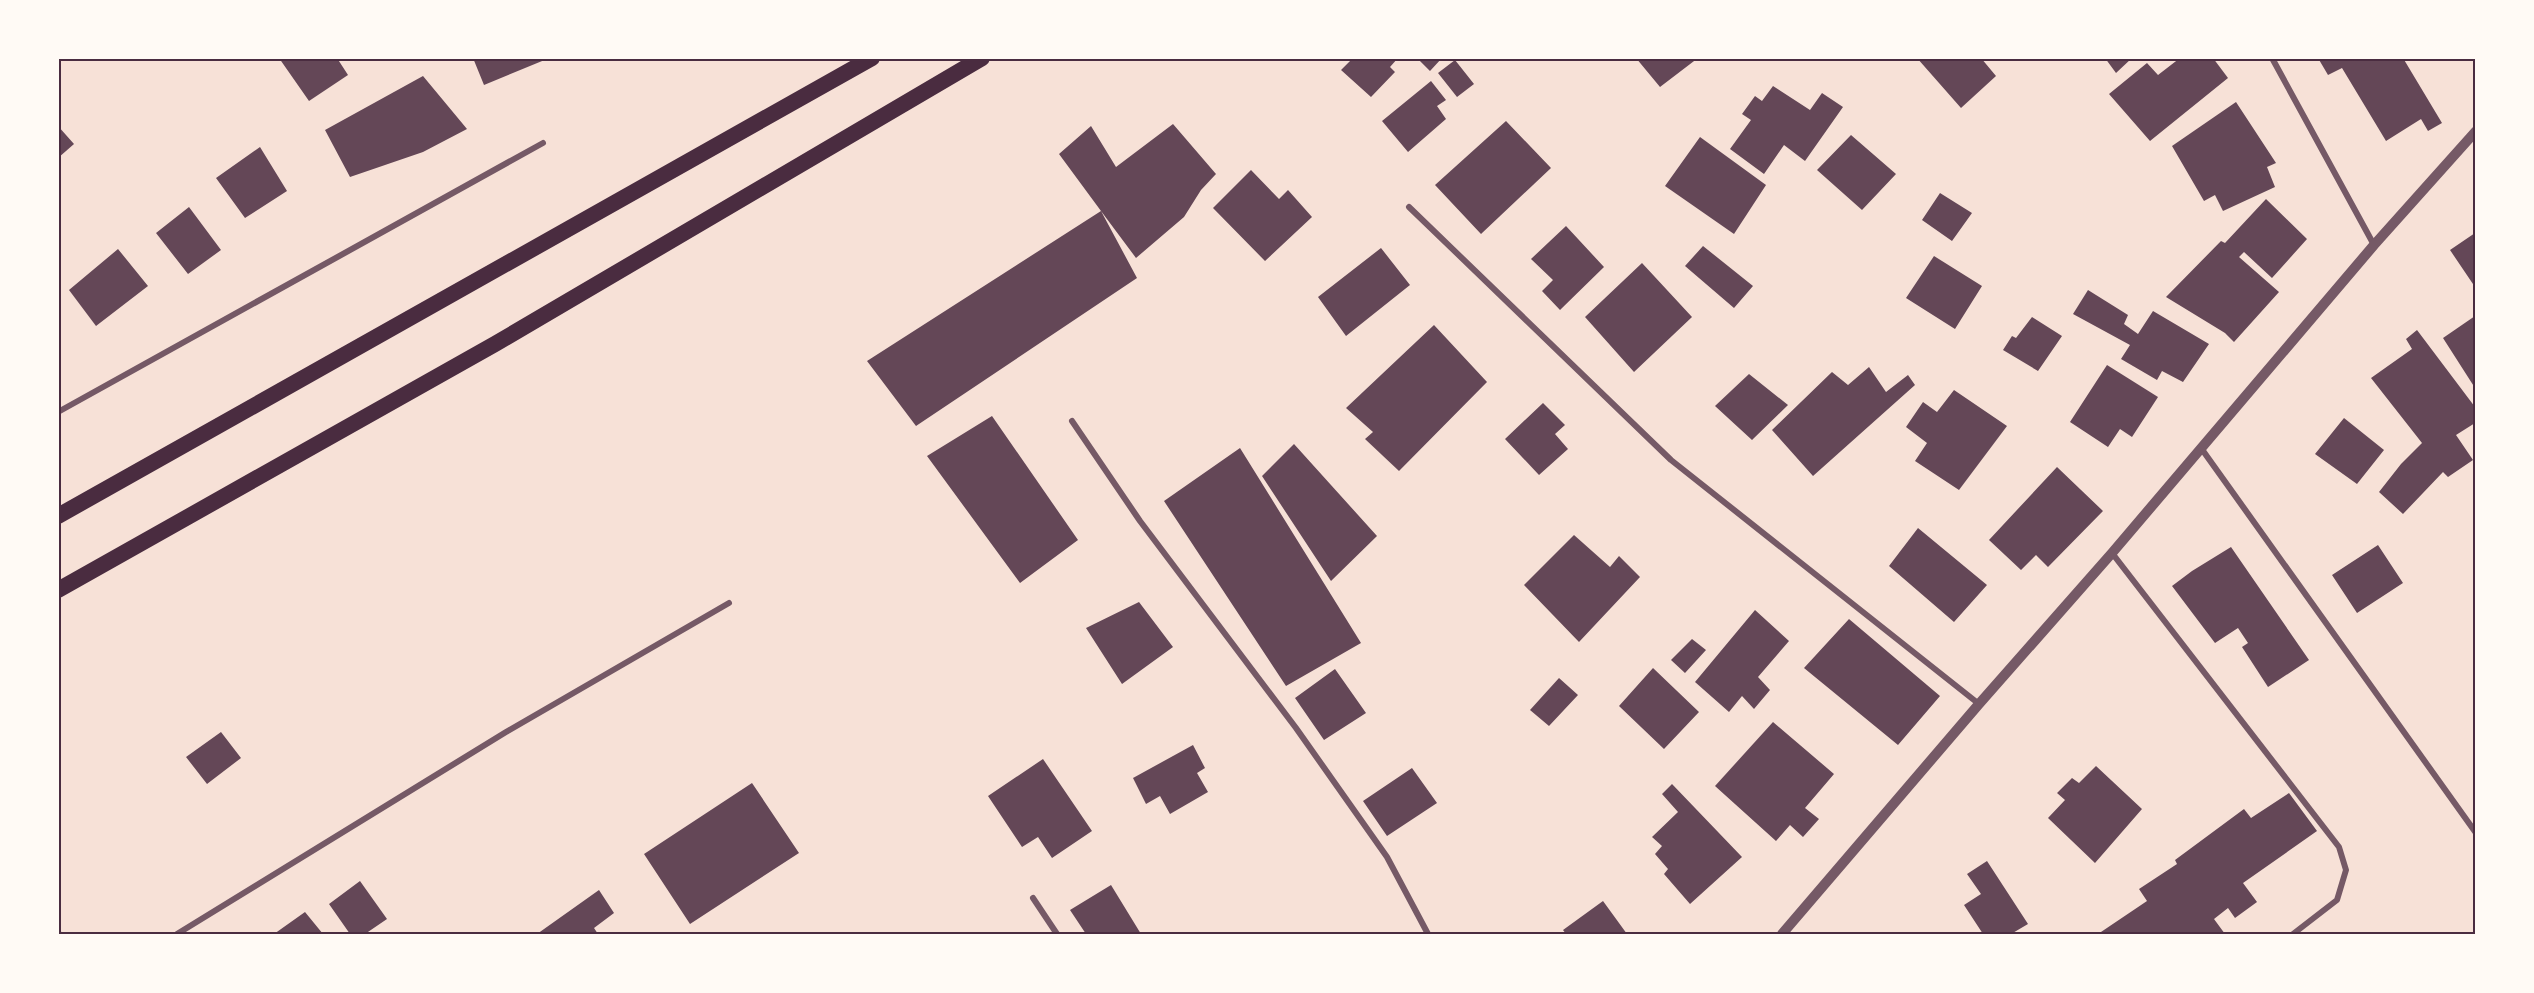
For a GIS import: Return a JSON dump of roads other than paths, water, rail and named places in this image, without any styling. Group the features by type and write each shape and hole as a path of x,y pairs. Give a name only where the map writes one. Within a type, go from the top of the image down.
{"highway":[{"path":"58,516 872,58"},
{"path":"58,590 495,344 982,58"}],"street":[{"path":"2272,58 2374,245"},
{"path":"1782,934 2112,553 2374,245 2475,131"},
{"path":"58,412 543,143"},
{"path":"1409,207 1671,460 1979,704"},
{"path":"1072,421 1140,521 1296,728 1387,857 1428,934"},
{"path":"2201,447 2475,833"},
{"path":"2112,553 2339,847 2346,870 2337,900 2293,934"},
{"path":"177,934 506,732 729,603"},
{"path":"1033,898 1057,934"}]}
